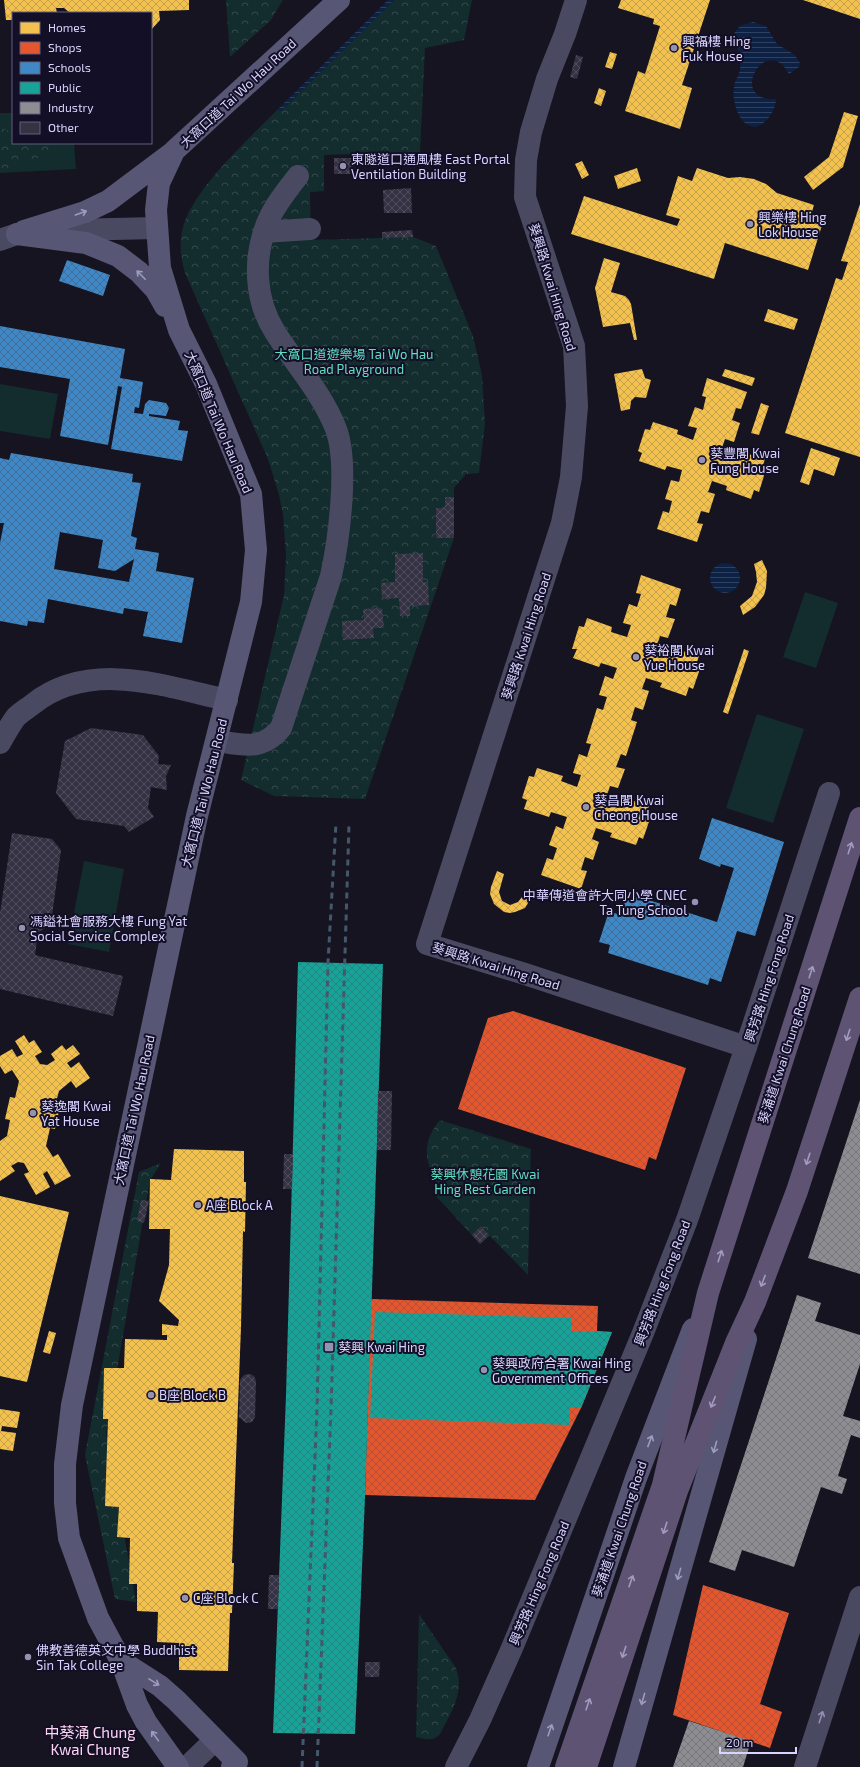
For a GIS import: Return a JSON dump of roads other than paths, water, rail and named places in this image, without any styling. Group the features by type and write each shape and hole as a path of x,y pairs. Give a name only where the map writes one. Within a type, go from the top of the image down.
{"main road":[{"name":"大窩口道 Tai Wo Hau Road","path":"178,1767 146,1722 120,1661 98,1618 69,1538 65,1503 65,1464 72,1405 196,816 217,741 251,602 256,550 251,494 206,384 179,330 160,268 156,228 156,210 160,183 174,152 339,0"},
{"path":"9,237 85,212 108,201 174,152"},
{"path":"9,237 86,243 118,256 139,272 156,290 179,330"},
{"name":"葵涌道 Kwai Chung Road","path":"566,1767 663,1485 708,1293 860,818"},
{"path":"586,1767 677,1491 736,1343 755,1302 797,1191 860,998"},
{"name":"葵涌道 Kwai Chung Road","path":"538,1767 636,1478 687,1343 708,1293"},
{"path":"624,1767 745,1345 755,1302"},
{"path":"120,1661 160,1686 177,1701 238,1765"}],"street":[{"name":"葵興路 Kwai Hing Road","path":"576,0 565,34 547,79 531,132 526,160 525,197 574,346 577,406 571,477 562,523 427,944 525,974 746,1047"},
{"path":"217,741 249,746 268,741 281,728 331,576 337,551 343,468 336,430 323,401 274,331 264,311 257,270 259,250 268,220 280,199 298,176"},
{"path":"9,237 70,230 156,228"},
{"path":"264,232 310,229"},
{"path":"0,743 17,716 41,697 63,685 98,679 122,679 227,700"},
{"name":"興芳路 Hing Fong Road","path":"455,1764 480,1720 512,1648 643,1333 687,1220 746,1047 829,793"},
{"path":"805,1767 860,1598"},
{"path":"187,1767 215,1740"}],"water":[{"path":"388,0 394,0 281,111 278,109"},
{"path":"753,22 766,26 777,44 795,55 800,63 799,67 789,74 780,63 770,60 762,64 755,72 752,81 754,90 761,97 776,99 776,101 774,109 769,117 763,123 755,127 749,126 740,118 734,99 734,85 740,71 740,54 734,42 734,36 735,32 743,25"},
{"path":"725,563 736,567 740,578 736,589 725,593 714,589 710,578 714,567"}],"railway":[{"path":"302,1767 317,1409 328,962 336,823"},
{"path":"317,1767 331,1409 349,824"}],"place":[{"name":"興福樓 Hing Fuk House","path":"674,48"},
{"name":"東隧道口通風樓 East Portal Ventilation Building","path":"343,166"},
{"name":"興樂樓 Hing Lok House","path":"750,224"},
{"name":"葵豐閣 Kwai Fung House","path":"702,460"},
{"name":"葵裕閣 Kwai Yue House","path":"636,657"},
{"name":"葵昌閣 Kwai Cheong House","path":"586,807"},
{"name":"中華傳道會許大同小學 CNEC Ta Tung School","path":"695,902"},
{"name":"馮鎰社會服務大樓 Fung Yat Social Service Complex","path":"22,928"},
{"name":"葵逸閣 Kwai Yat House","path":"33,1113"},
{"name":"A座 Block A","path":"198,1205"},
{"name":"葵興 Kwai Hing","path":"329,1347"},
{"name":"葵興政府合署 Kwai Hing Government Offices","path":"484,1370"},
{"name":"B座 Block B","path":"151,1395"},
{"name":"C座 Block C","path":"185,1598"},
{"name":"佛教善德英文中學 Buddhist Sin Tak College","path":"28,1657"}],"district":[{"name":"中葵涌 Chung Kwai Chung","path":"90,1740"}],"park label":[{"name":"大窩口道遊樂場 Tai Wo Hau Road Playground","path":"354,362"},
{"name":"葵興休憩花園 Kwai Hing Rest Garden","path":"485,1182"}]}
